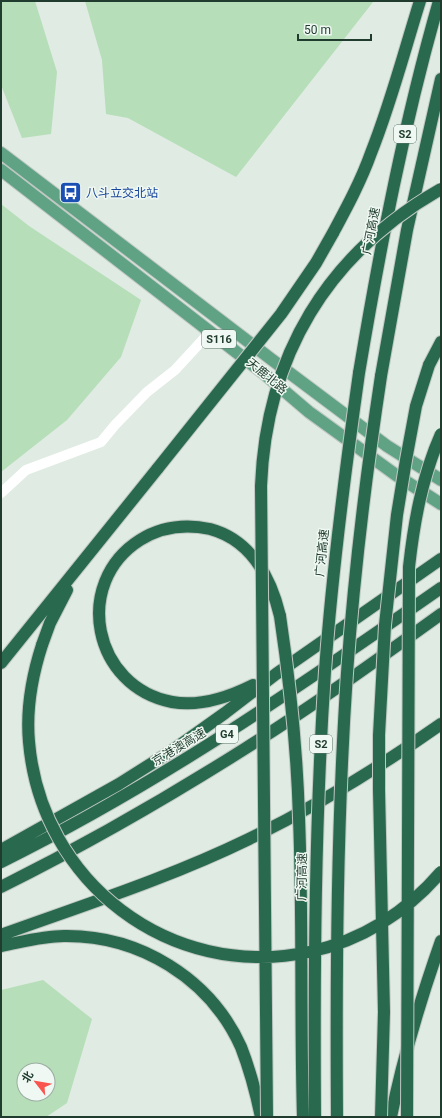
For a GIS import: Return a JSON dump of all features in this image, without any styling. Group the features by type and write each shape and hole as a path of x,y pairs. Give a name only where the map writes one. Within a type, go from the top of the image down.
{"highway":[{"path":"1,663 281,314 316,263 356,189 371,153 391,96 420,1"},
{"name":"广河高速","path":"315,1117 315,896 318,813 325,671 347,455 359,373 377,269 401,152 439,1"},
{"name":"S2","path":"337,1117 339,822 347,673 360,532 381,376 399,272 441,79"},
{"path":"267,1117 262,486 265,441 269,418 281,374 289,353 311,312 332,280 352,257 386,226 416,204 441,189"},
{"path":"380,1117 384,1004 379,790 380,711 385,625 397,515 418,399 429,365 441,342"},
{"path":"407,1117 409,567 411,542 421,491 441,434"},
{"path":"276,674 229,696 207,701 184,703 162,699 140,690 123,676 116,667 104,647 99,624 100,601 106,579 115,564 135,543 155,532 189,526 206,529 223,534 233,539 251,554 265,572 274,593 280,616 293,717 299,818 303,1117"},
{"path":"99,541 85,560 60,601 42,645 32,682 29,702 29,740 34,779 46,815 64,849 88,880 116,906 148,928 183,944 220,954 259,957 297,954 335,945 370,930 403,909 427,888 441,872"},
{"path":"1,850 119,784 173,750 276,674 437,561"},
{"name":"京港澳高速","path":"1,862 125,796 211,744 289,694 441,588"},
{"name":"G4","path":"1,886 79,846 192,782 301,712 441,614"},
{"path":"1,935 164,876 249,839 290,819 343,789 408,748 441,724"},
{"path":"1,946 46,937 80,936 130,946 161,960 189,979 213,1003 226,1022 240,1046 252,1079 261,1117"},
{"path":"391,1117 415,1021 441,941"}],"main road":[{"name":"天鹿北路","path":"1,153 387,446 441,480"},
{"name":"天鹿北路","path":"1,170 262,372 309,412 396,475 441,504"},
{"path":"262,372 271,359"},
{"path":"309,412 320,396"}],"street":[{"path":"1,494 26,470 101,442 115,425 147,392 175,370 210,332"}],"green space":[{"path":"1,1 35,1 57,72 51,134 22,138 1,85"},
{"path":"85,1 373,2 236,177 128,118 106,114 102,60"},
{"path":"1,204 29,226 141,300 121,357 67,420 1,472"},
{"path":"43,980 92,1019 67,1103 46,1117 1,1117 1,990"}],"place":[{"name":"八斗立交北站","path":"70,193"}]}
